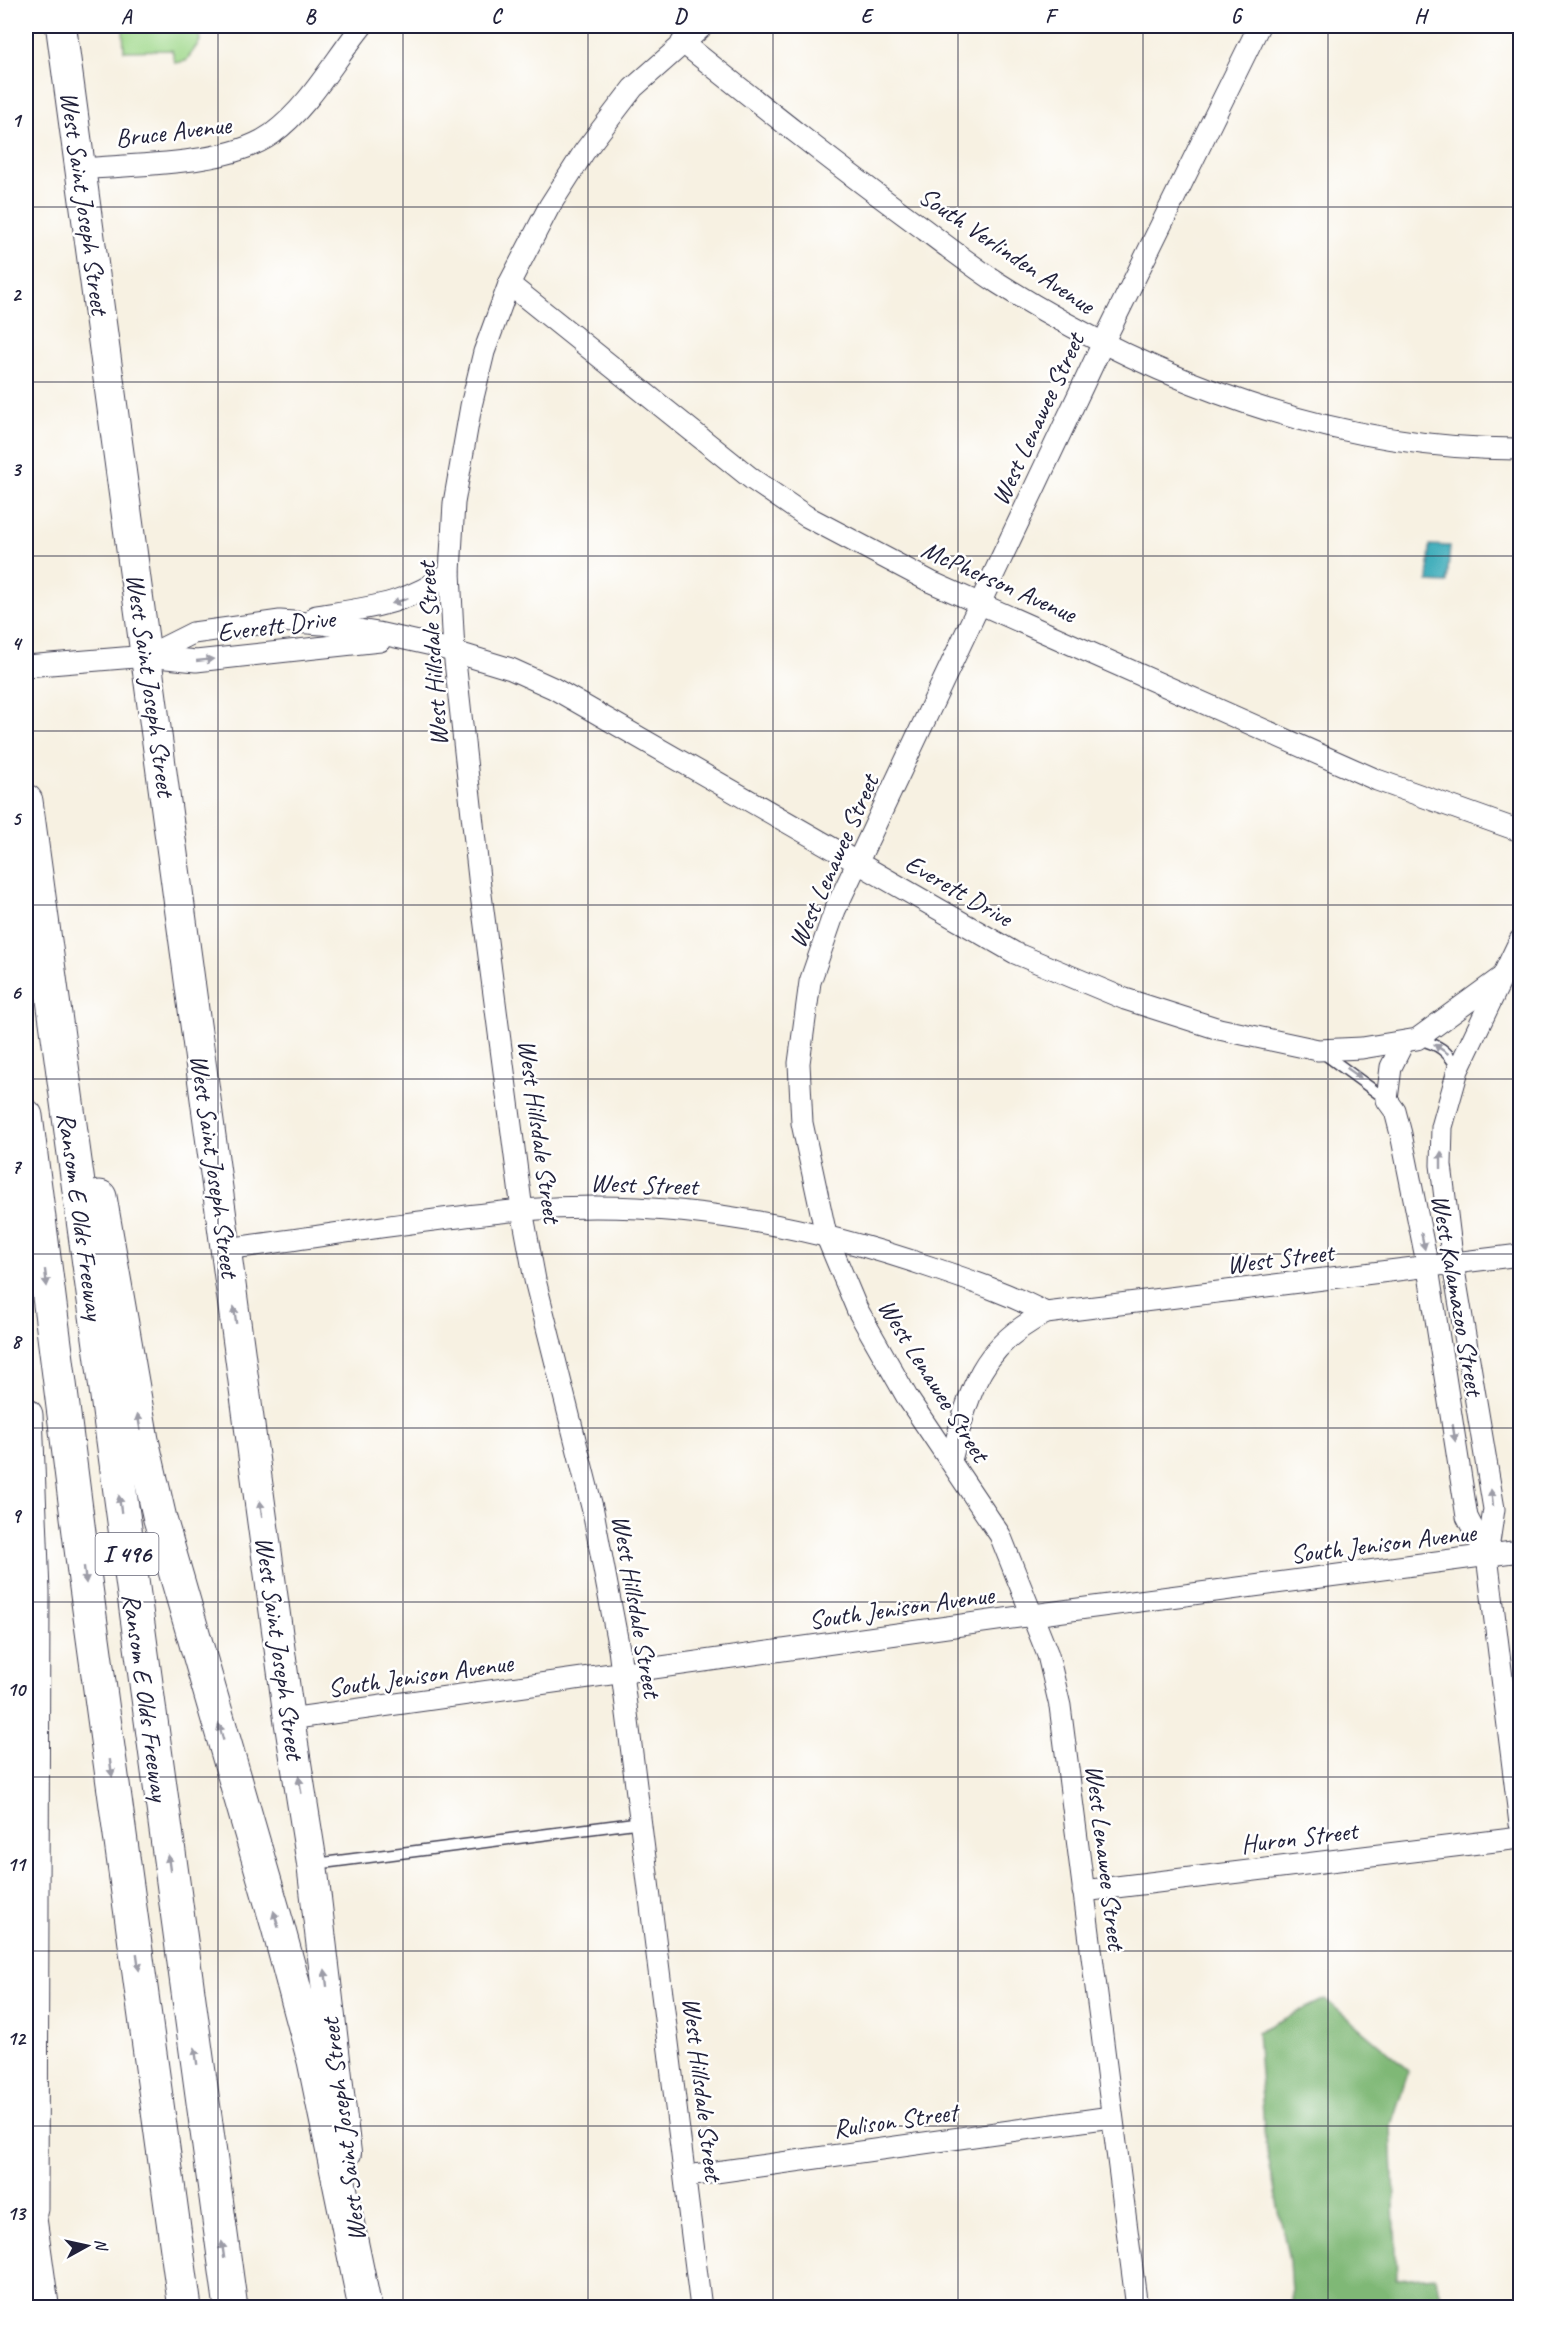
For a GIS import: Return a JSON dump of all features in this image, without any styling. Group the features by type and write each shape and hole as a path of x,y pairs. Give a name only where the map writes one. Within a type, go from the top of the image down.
{"highway":[{"name":"Ransom E Olds Freeway","path":"26,801 231,2307"},
{"path":"34,863 91,1151 142,1440 160,1520 278,1927 314,2061 364,2305"},
{"name":"Ransom E Olds Freeway","path":"26,1116 85,1580 186,2307"},
{"path":"26,1415 33,1592 28,2209"}],"main road":[{"name":"West Saint Joseph Street","path":"61,26 289,1719 312,1864 364,2305"},
{"path":"26,2175 28,2209 44,2307"}],"street":[{"name":"Bruce Avenue","path":"81,169 214,157 247,149 273,134 307,99 362,26"},
{"name":"West Hillsdale Street","path":"701,2307 687,2176 623,1674 593,1511 535,1280 522,1210 480,887 454,652 450,572 454,503 471,406 484,352 509,284 549,207 584,152 633,88 682,42 703,26"},
{"name":"West Lenawee Street","path":"1137,2307 1060,1706 1048,1655 1000,1535 907,1397 863,1319 826,1235 802,1123 799,1063 810,982 836,910 1102,345 1259,26"},
{"name":"South Verlinden Avenue","path":"682,42 874,193 997,282 1102,345 1241,402 1321,425 1404,443 1465,449 1521,449"},
{"name":"McPherson Avenue","path":"509,284 752,479 806,516 931,582 1377,780 1521,831"},
{"path":"280,621 401,601 435,585 450,572"},
{"name":"Everett Drive","path":"147,656 194,633 280,621 356,628 454,652 511,669 553,688 1015,953 1125,999 1219,1029 1318,1050 1410,1041"},
{"name":"Everett Drive","path":"26,666 147,656 196,661 361,642 412,641"},
{"name":"West Kalamazoo Street","path":"1521,940 1499,979 1458,1070 1442,1127 1441,1165 1453,1264 1494,1509 1487,1556 1521,1824"},
{"path":"1410,1041 1499,979"},
{"name":"West Kalamazoo Street","path":"1410,1041 1391,1067 1388,1100 1395,1111 1401,1134 1428,1268 1467,1517 1487,1556"},
{"name":"West Street","path":"226,1249 522,1210 658,1209 737,1218 826,1235 886,1252 1013,1296 1046,1313"},
{"name":"West Street","path":"951,1460 969,1396 982,1369 999,1346 1020,1326 1046,1313 1521,1255"},
{"name":"South Jenison Avenue","path":"289,1719 1033,1615 1521,1551"},
{"name":"Huron Street","path":"1083,1891 1521,1838"},
{"name":"Rulison Street","path":"687,2176 1112,2117"}],"lane":[{"path":"1410,1041 1439,1045 1449,1054 1458,1070"},
{"path":"1318,1050 1357,1075 1388,1100"},
{"path":"312,1864 642,1822"}],"green space":[{"path":"123,26 198,26 200,41 186,61 175,63 172,50 124,51"},
{"path":"1325,1999 1409,2070 1391,2125 1397,2279 1435,2276 1445,2307 1292,2307 1289,2261 1265,2142 1257,2032"}],"water":[{"path":"1430,545 1450,546 1447,583 1428,582"}]}
